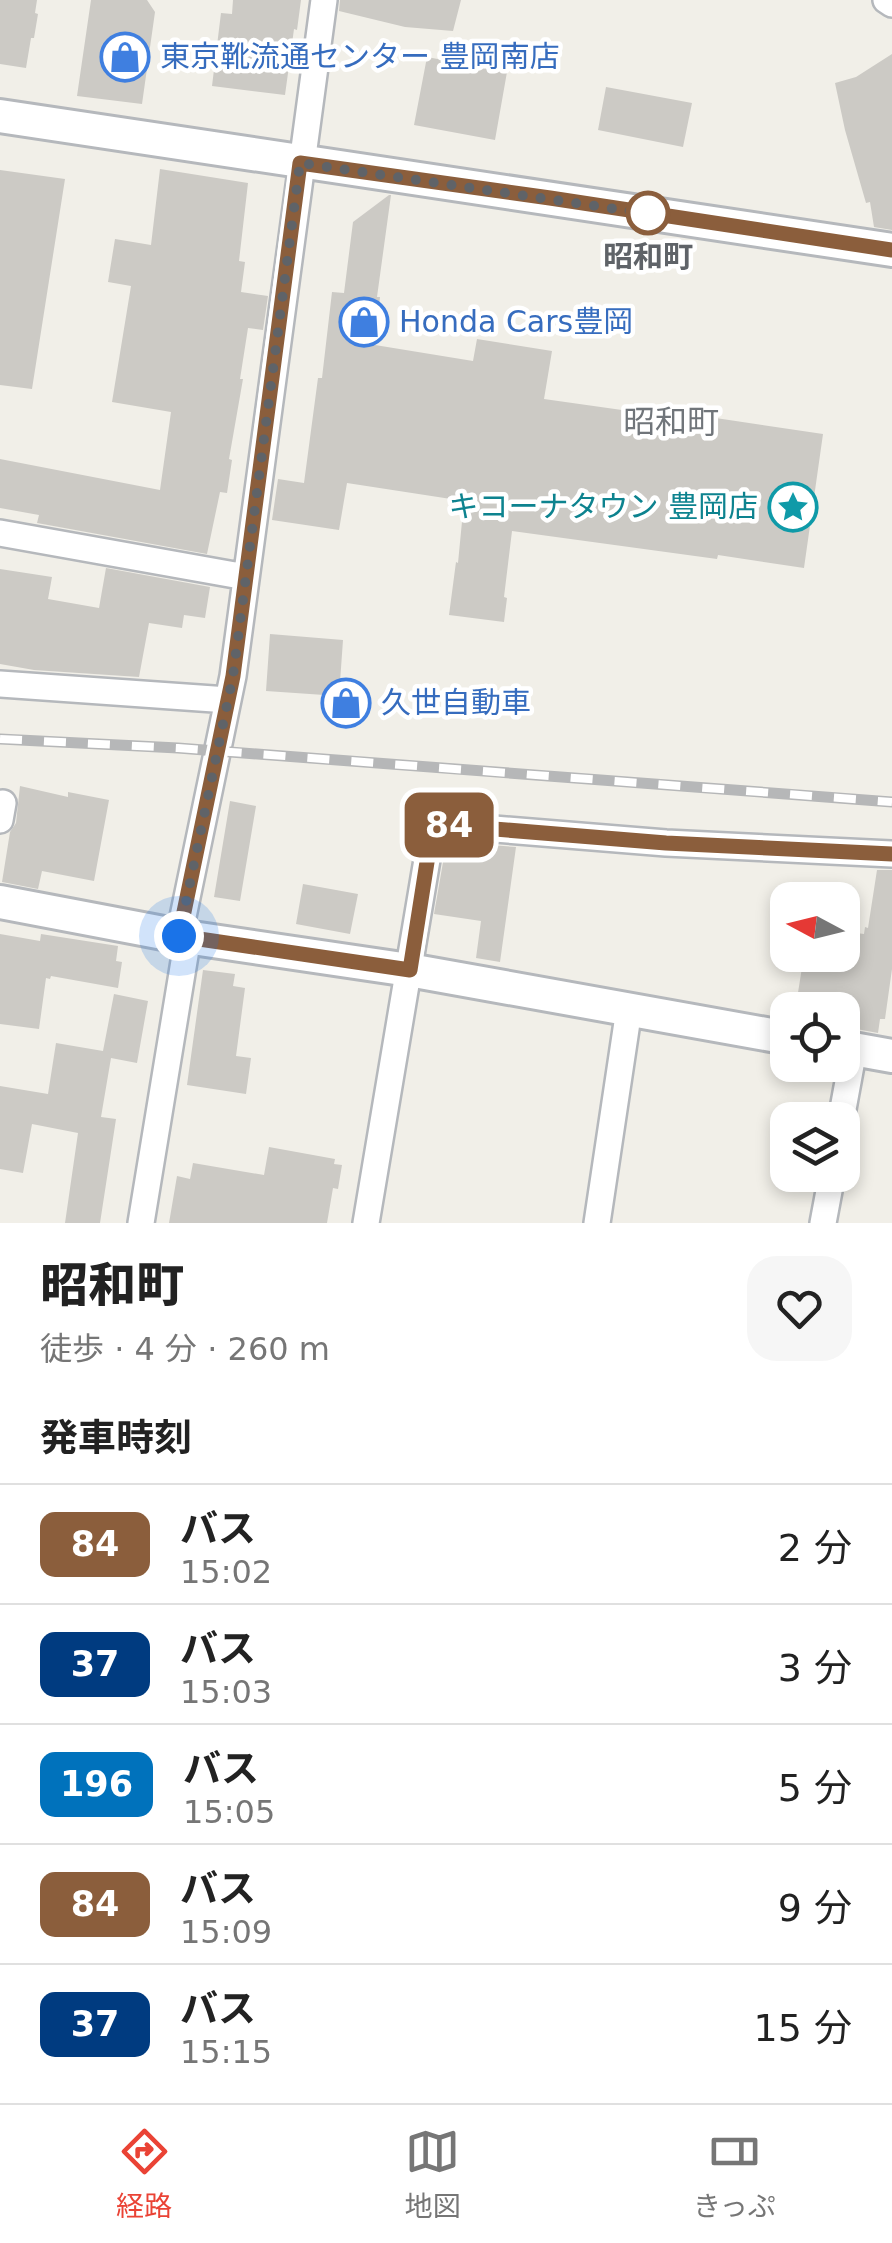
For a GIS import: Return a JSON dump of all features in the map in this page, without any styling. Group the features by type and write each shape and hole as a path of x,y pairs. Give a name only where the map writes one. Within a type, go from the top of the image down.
{"street":[{"path":"141,1223 184,936 228,700 324,0"},
{"path":"0,116 892,250"},
{"path":"0,534 246,578"},
{"path":"0,684 228,700"},
{"path":"366,1223 433,824 666,843 892,854"},
{"path":"0,902 770,1035"},
{"path":"598,1223 629,1009"},
{"path":"860,1050 892,1056"},
{"path":"824,1223 829,1192"}],"building":[{"path":"0,0 37,0 38,14 26,68 0,64"},
{"path":"91,0 147,0 155,12 142,104 77,96"},
{"path":"233,0 301,0 285,95 212,86 221,13 232,14"},
{"path":"340,0 461,0 453,31 405,27 339,11"},
{"path":"892,54 892,230 874,227 835,83 856,77"},
{"path":"427,57 507,72 495,140 414,125"},
{"path":"606,87 692,103 683,147 598,130"},
{"path":"160,169 248,183 239,261 245,262 241,292 268,296 263,330 248,328 227,493 220,492 207,554 37,523 39,515 0,508 0,459 160,490 171,412 112,402 131,286 108,282 115,239 151,245"},
{"path":"0,170 65,179 32,389 0,385"},
{"path":"389,195 375,345 473,361 477,339 552,351 544,399 629,411 629,405 823,434 804,568 512,531 504,622 449,615 464,501 347,483 339,530 272,520 278,479 304,483 332,292 344,293 353,222"},
{"path":"106,568 210,587 205,618 184,615 182,628 149,623 139,677 0,664 0,569 52,577 48,599 99,608"},
{"path":"270,634 343,640 339,696 266,691"},
{"path":"20,786 68,797 68,792 109,800 94,881 42,871 38,889 2,882"},
{"path":"230,801 256,806 240,901 214,897"},
{"path":"451,842 516,847 500,962 476,958 481,921 434,914 446,845"},
{"path":"877,870 892,870 892,969 885,1019 880,1019 878,1033 860,1030 860,992 798,992 801,972 860,972 860,933 868,928"},
{"path":"303,884 358,894 350,934 296,924"},
{"path":"0,934 40,941 41,934 118,946 116,961 122,962 118,988 51,976 46,978 39,1029 0,1024"},
{"path":"203,970 235,974 233,986 245,988 236,1056 251,1058 246,1094 187,1085"},
{"path":"114,994 148,1001 137,1063 111,1058 101,1117 116,1119 100,1223 65,1223 78,1133 32,1124 23,1173 0,1169 0,1086 48,1094 56,1043 103,1051"},
{"path":"269,1147 335,1159 334,1164 342,1165 327,1223 169,1223 177,1176 190,1179 193,1163 264,1175"}],"railway":[{"path":"0,739 178,748 892,802"}],"bus line":[{"name":"84","path":"892,250 300,163 233,676 179,936 410,970 433,824 666,843 892,854"}],"place":[{"name":"東京靴流通センター 豊岡南店","path":"125,57"},
{"name":"昭和町","path":"648,213"},
{"name":"Honda Cars豊岡","path":"364,322"},
{"name":"キコーナタウン 豊岡店","path":"793,507"},
{"name":"久世自動車","path":"346,703"}],"district":[{"name":"昭和町","path":"671,422"}],"route":[{"path":"179,936 233,676 300,163 664,216 648,213"}]}
